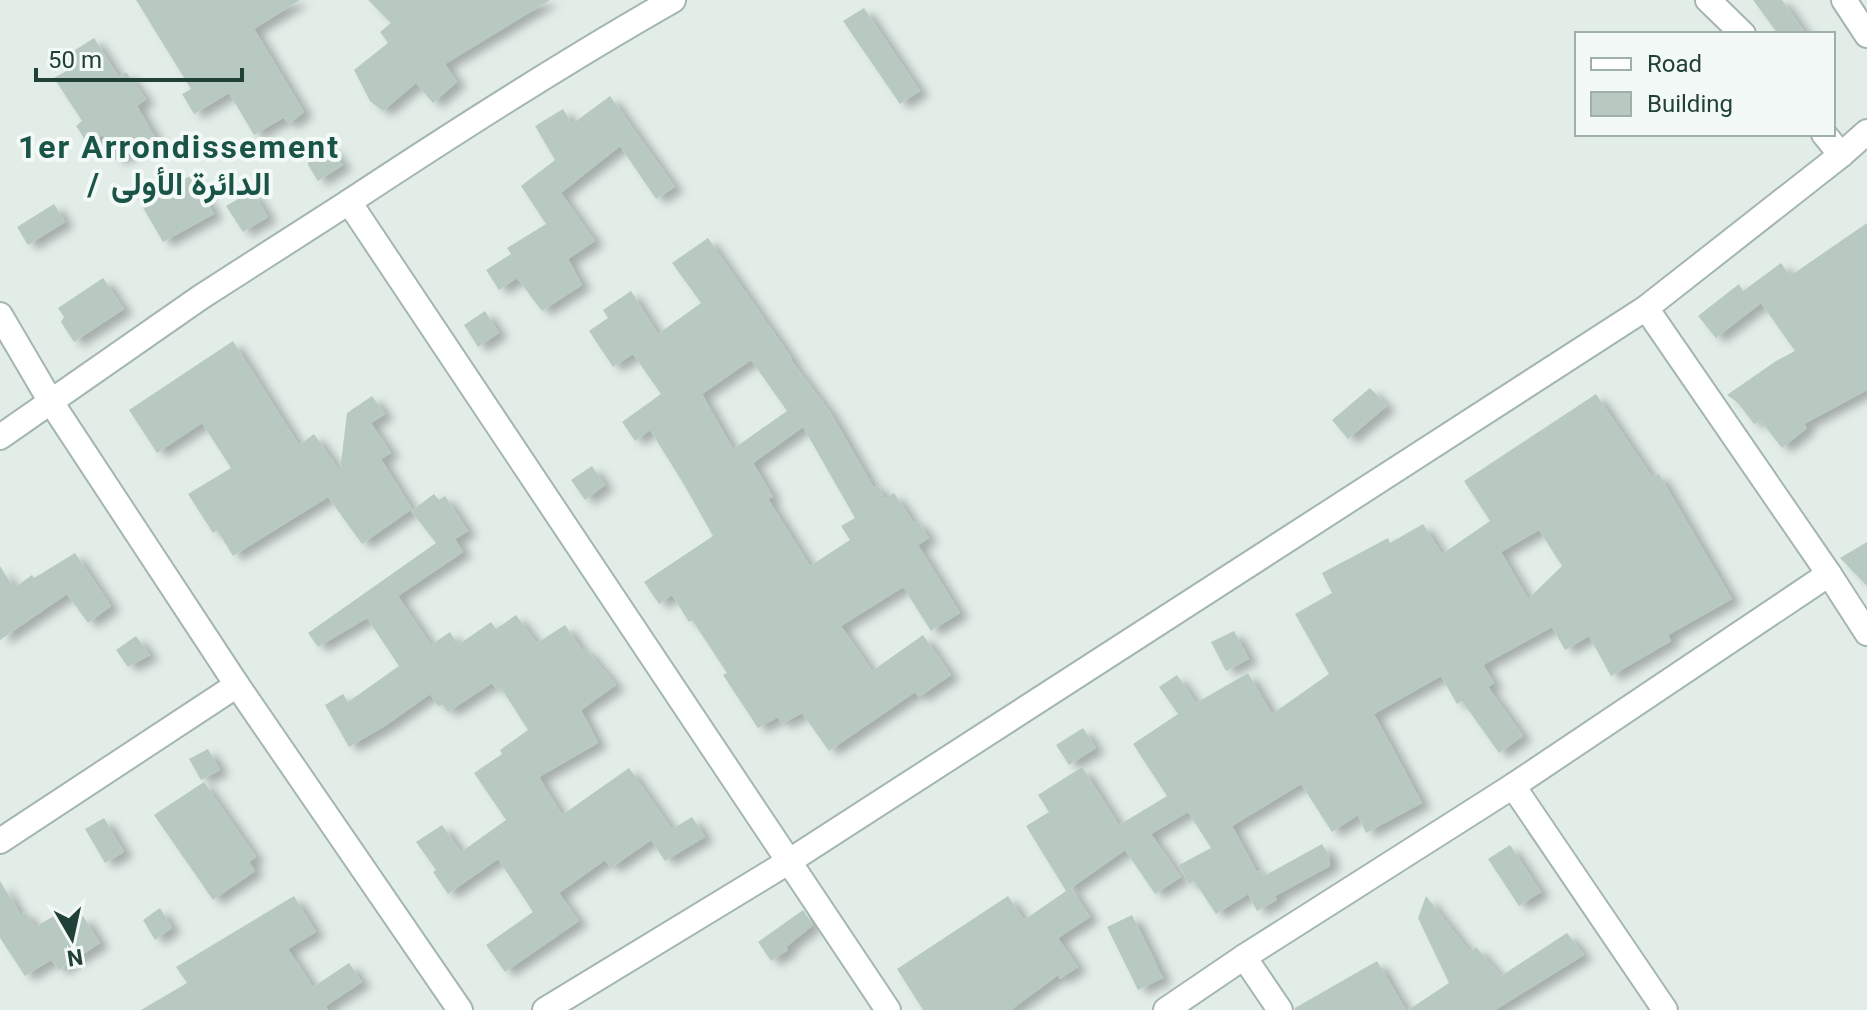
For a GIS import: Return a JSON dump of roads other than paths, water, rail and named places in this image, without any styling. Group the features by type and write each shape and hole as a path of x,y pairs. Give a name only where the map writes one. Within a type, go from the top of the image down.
{"street":[{"path":"0,437 201,297 469,123 673,0"},
{"path":"1708,0 1741,32"},
{"path":"1844,0 1867,35"},
{"path":"545,1010 788,862 1646,308 1867,132"},
{"path":"1826,136 1841,155"},
{"path":"349,202 888,1010"},
{"path":"1646,308 1867,633"},
{"path":"0,315 51,402 237,685 460,1010"},
{"path":"1166,1010 1513,786 1829,574"},
{"path":"0,841 237,685"},
{"path":"1513,786 1665,1010"},
{"path":"1244,957 1280,1010"}],"district":[{"name":"1er Arrondissement / الدائرة الأولى","path":"179,166"}]}
